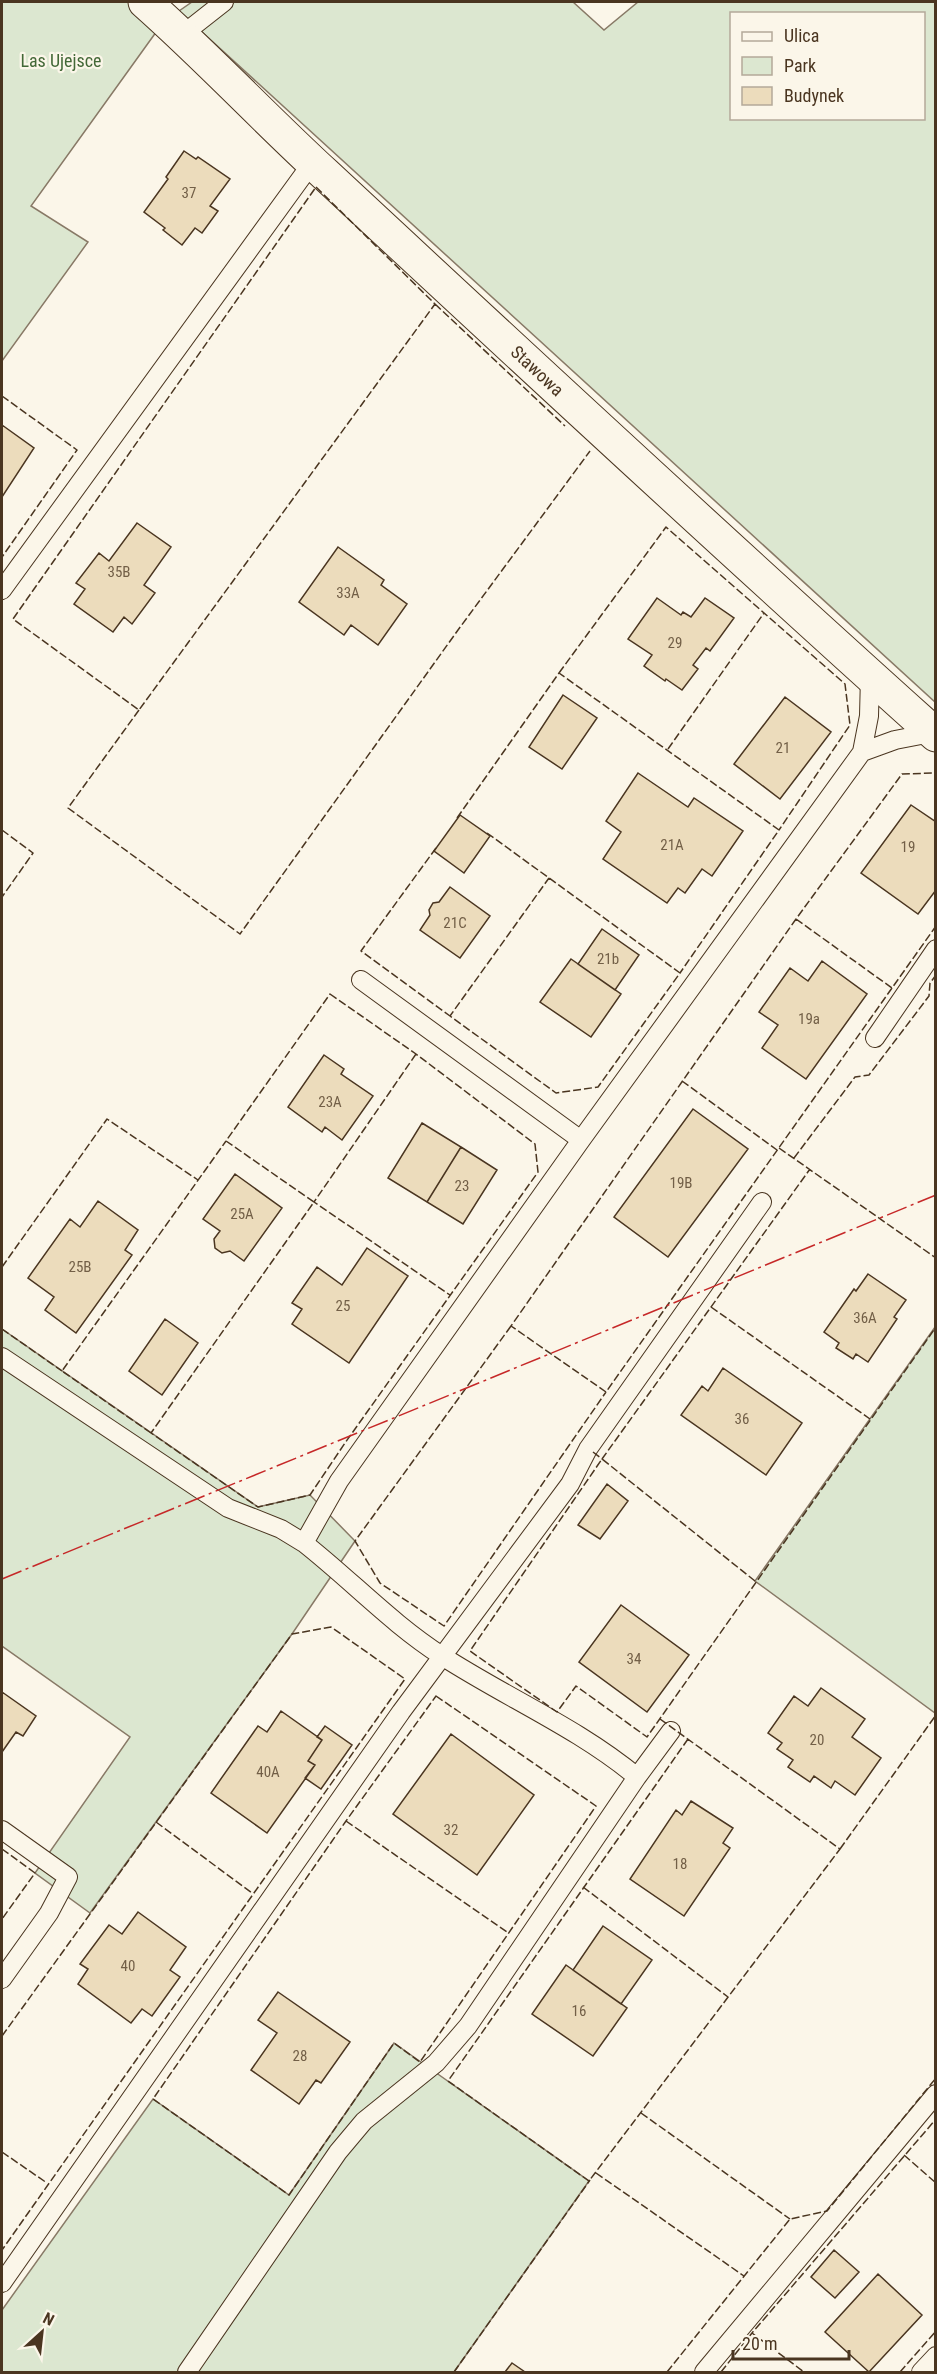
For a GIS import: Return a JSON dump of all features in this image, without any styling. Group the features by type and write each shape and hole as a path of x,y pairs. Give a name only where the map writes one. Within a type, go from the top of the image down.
{"street":[{"name":"Stawowa","path":"145,2 312,162 935,734"}],"lane":[{"path":"182,35 224,2"},
{"path":"2,590 312,162"},
{"path":"304,1543 339,1481 581,1140 862,753 869,716 870,676"},
{"path":"862,753 895,740 935,734"},
{"path":"875,1038 936,949"},
{"path":"361,980 581,1140"},
{"path":"2,2283 441,1656 476,1613 570,1484 588,1449 762,1202"},
{"path":"2,1358 228,1508 281,1529 304,1543 342,1572 379,1608 441,1656 557,1722 619,1762 637,1777"},
{"path":"187,2373 338,2152 364,2121 436,2063 468,2026 637,1777 671,1731"},
{"path":"2,1830 68,1877 49,1913 2,1979"},
{"path":"704,2373 936,2094"},
{"path":"921,2373 936,2356"}],"green space":[{"name":"Las Ujejsce","path":"2,2 129,2 159,28 31,206 88,242 2,361"},
{"path":"192,2 573,2 604,30 638,2 935,2 935,702 179,11"},
{"path":"935,1327 935,1713 755,1581"},
{"path":"2,1329 258,1507 310,1495 355,1541 292,1634 90,1913 35,1873 130,1737 2,1646"},
{"path":"394,2043 589,2181 454,2372 2,2372 2,2310 153,2099 289,2195"}],"building":[{"path":"184,151 196,159 198,157 230,179 210,206 218,211 202,233 195,228 182,245 144,212 168,179 166,177"},
{"path":"2,425 34,448 2,497"},
{"path":"137,523 171,547 144,585 155,593 132,624 124,617 113,632 74,604 85,589 76,583 99,553 109,561"},
{"path":"338,547 384,580 381,585 407,604 378,645 351,625 344,635 299,602"},
{"path":"657,598 681,615 683,612 691,617 705,598 734,618 710,651 706,648 693,665 698,669 682,690 644,666 652,655 628,639"},
{"path":"563,695 597,718 562,769 529,747"},
{"path":"785,697 831,732 780,799 734,764"},
{"path":"638,773 688,807 694,798 743,831 712,876 702,869 685,893 678,888 667,903 603,859 621,832 606,821"},
{"path":"911,805 936,822 936,890 918,914 861,873"},
{"path":"460,815 490,836 464,873 434,851"},
{"path":"450,887 490,916 460,958 420,930 430,915 429,910 433,903 439,902"},
{"path":"602,929 639,955 615,990 578,964"},
{"path":"571,959 621,994 591,1037 540,1002"},
{"path":"822,961 867,994 806,1079 762,1048 778,1025 759,1012 790,968 808,981"},
{"path":"324,1055 344,1069 341,1074 373,1096 342,1140 325,1127 322,1132 288,1107"},
{"path":"693,1109 748,1149 668,1257 614,1217"},
{"path":"422,1123 461,1147 427,1202 388,1178"},
{"path":"461,1147 497,1170 463,1224 427,1202"},
{"path":"235,1174 282,1208 244,1261 230,1251 222,1253 215,1248 214,1239 220,1231 203,1219"},
{"path":"98,1201 138,1230 125,1250 132,1255 76,1333 45,1310 54,1297 28,1278 70,1219 80,1227"},
{"path":"367,1248 408,1276 349,1363 292,1324 302,1309 292,1303 317,1267 342,1285"},
{"path":"868,1274 906,1300 894,1317 897,1319 868,1362 856,1354 853,1359 836,1348 839,1343 824,1332 854,1289 856,1291"},
{"path":"165,1319 198,1343 162,1395 129,1371"},
{"path":"723,1368 802,1423 766,1475 681,1415 702,1386 708,1391"},
{"path":"607,1484 628,1501 600,1539 578,1525"},
{"path":"621,1605 689,1655 647,1712 579,1662"},
{"path":"821,1688 865,1719 852,1737 881,1758 855,1795 835,1781 831,1788 814,1776 810,1782 788,1767 793,1760 777,1749 782,1743 768,1733 794,1696 808,1706"},
{"path":"2,1692 36,1716 23,1736 16,1732 2,1752"},
{"path":"281,1711 322,1740 308,1761 315,1765 267,1833 211,1793 258,1726 267,1732"},
{"path":"325,1726 352,1745 321,1789 305,1778 315,1765 308,1761 322,1740 317,1737"},
{"path":"451,1734 534,1795 477,1875 393,1814"},
{"path":"691,1801 733,1828 723,1843 730,1848 684,1916 630,1879 676,1810 682,1815"},
{"path":"138,1912 186,1947 170,1970 180,1977 152,2016 142,2009 131,2023 78,1984 88,1969 80,1964 109,1925 122,1934"},
{"path":"603,1926 652,1960 621,2004 573,1970"},
{"path":"566,1965 627,2008 593,2056 532,2014"},
{"path":"278,1992 350,2042 321,2083 316,2080 299,2104 251,2070 277,2033 258,2020"},
{"path":"834,2250 859,2272 835,2298 811,2277"},
{"path":"878,2274 922,2315 869,2372 825,2332"},
{"path":"512,2363 525,2372 505,2372"}],"fence":[{"path":"316,187 435,304 139,710 13,619 316,187"},
{"path":"435,304 565,426"},
{"path":"2,396 77,450 2,557"},
{"path":"139,710 68,808 240,934 458,630 590,451"},
{"path":"559,673 666,527 845,684 850,725 779,830"},
{"path":"668,749 764,613"},
{"path":"457,818 559,673 779,830 680,973"},
{"path":"892,988 606,1392 511,1326 796,919 902,774 936,773"},
{"path":"2,830 33,853 2,897"},
{"path":"487,833 680,973 598,1087 556,1093 450,1016 549,878"},
{"path":"436,848 361,951 450,1016"},
{"path":"796,919 892,988 936,926"},
{"path":"794,1158 855,1077 869,1075 929,996 930,983 936,975"},
{"path":"330,994 416,1054 535,1144 538,1172 310,1495 258,1507 151,1433 314,1202 226,1141 330,994"},
{"path":"416,1054 314,1202 450,1295"},
{"path":"682,1081 777,1150"},
{"path":"2,1267 107,1119 198,1180"},
{"path":"151,1433 62,1371 226,1141"},
{"path":"779,1148 936,1258"},
{"path":"593,1452 602,1459 810,1169"},
{"path":"711,1307 870,1419"},
{"path":"511,1326 355,1541 380,1583 444,1626 606,1392"},
{"path":"755,1581 602,1459 470,1651 557,1712 576,1686 647,1737 936,1327"},
{"path":"2,1329 62,1371"},
{"path":"2,2036 292,1634 331,1627 405,1679 2,2250"},
{"path":"436,1696 596,1806 420,2062 394,2043 289,2195 153,2099 346,1821 436,1696"},
{"path":"840,1849 936,1715"},
{"path":"660,1719 840,1849 589,2181 448,2081 688,1739"},
{"path":"346,1821 507,1932"},
{"path":"156,1822 252,1893"},
{"path":"2,1849 35,1873 2,1919"},
{"path":"583,1887 728,1997"},
{"path":"667,2372 790,2219 827,2211 936,2078"},
{"path":"641,2113 790,2219"},
{"path":"721,2372 936,2119"},
{"path":"2,2152 47,2183"},
{"path":"904,2155 936,2183"},
{"path":"596,2173 744,2276"},
{"path":"454,2372 590,2180"},
{"path":"900,2372 936,2331"},
{"path":"752,2333 804,2372"}],"power":[{"path":"2,1579 936,1195"}]}
